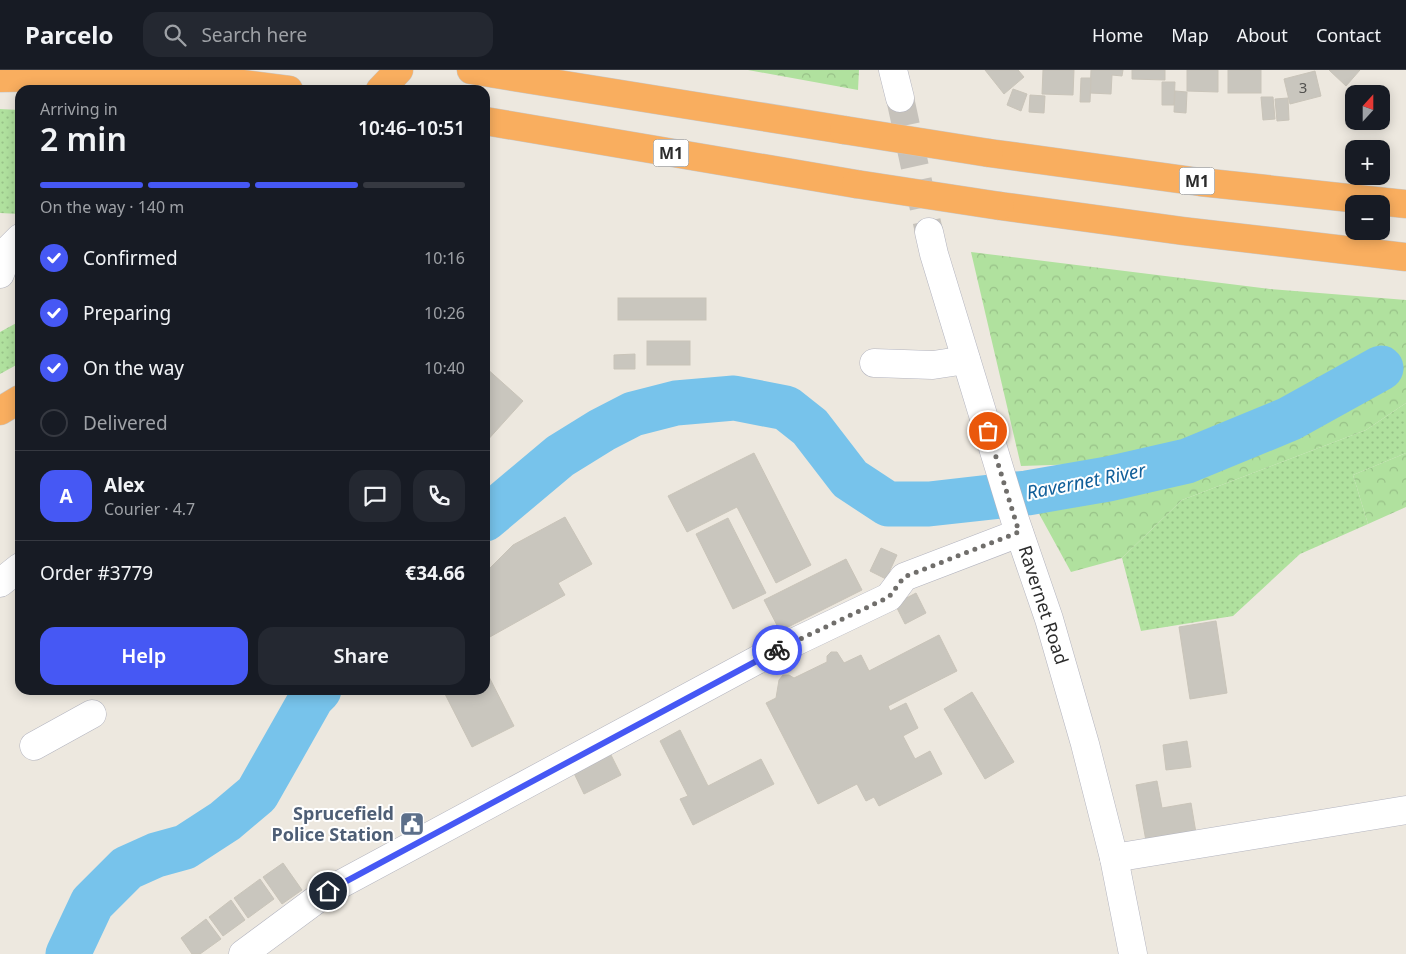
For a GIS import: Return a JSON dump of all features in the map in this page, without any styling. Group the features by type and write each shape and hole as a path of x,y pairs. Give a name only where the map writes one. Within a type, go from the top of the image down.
{"highway":[{"path":"142,70 250,85"},
{"path":"385,85 399,70"},
{"name":"M1","path":"471,70 990,153 1200,182 1406,204"},
{"path":"0,78 175,75"},
{"name":"M1","path":"490,122 856,184 1000,206 1183,231 1406,257"},
{"path":"0,411 15,402"}],"street":[{"path":"894,70 900,98"},
{"name":"Ravernet Road","path":"929,232 934,254 1017,526 1052,628 1085,744 1114,858 1133,954"},
{"path":"0,274 10,248 15,243"},
{"path":"874,363 934,365 966,360"},
{"path":"243,954 328,891 757,660 889,597 904,577 1017,526"},
{"path":"0,583 15,571"},
{"path":"34,746 92,714"},
{"path":"1114,858 1406,810"}],"green space":[{"path":"748,70 859,70 858,90"},
{"path":"0,109 15,110 15,214 0,213"},
{"path":"971,252 1270,289 1406,300 1406,403 1366,430 1182,500 1122,558 1071,572 1037,510 1079,498 1197,475 1244,459 1223,435 1177,447 1083,464 1021,466"},
{"path":"15,324 15,366 0,374 0,332"},
{"path":"1406,403 1406,453 1353,475 1368,524 1300,554 1233,616 1141,631 1122,558 1182,500 1366,430"},
{"path":"1406,453 1406,507 1368,524 1353,475"}],"building":[{"path":"985,70 1018,70 1024,77 1004,94"},
{"path":"1043,70 1074,70 1073,95 1042,94"},
{"path":"1091,70 1123,70 1122,76 1112,75 1111,94 1090,93"},
{"path":"1132,70 1165,70 1165,80 1132,79"},
{"path":"1187,70 1218,70 1218,92 1187,91"},
{"path":"1228,70 1261,70 1261,93 1228,93"},
{"path":"1329,70 1360,70 1345,85"},
{"path":"1315,71 1321,96 1290,104 1284,79"},
{"path":"1081,78 1091,78 1090,102 1080,102"},
{"path":"1162,82 1175,82 1174,105 1162,105"},
{"path":"1013,89 1027,94 1021,111 1007,105"},
{"path":"1175,91 1187,92 1186,113 1174,112"},
{"path":"1030,95 1045,96 1044,113 1029,112"},
{"path":"1261,97 1273,97 1275,119 1263,120"},
{"path":"1288,98 1289,120 1277,121 1275,99"},
{"path":"618,298 706,298 706,320 618,320"},
{"path":"647,341 690,341 690,365 647,365"},
{"path":"635,354 635,369 614,369 614,355"},
{"path":"490,371 523,401 490,437"},
{"path":"754,453 811,565 776,583 737,507 687,532 668,496"},
{"path":"565,517 592,564 558,583 565,595 490,637 490,568 513,545"},
{"path":"728,518 766,593 733,609 696,534"},
{"path":"881,548 897,555 886,579 870,571"},
{"path":"846,559 862,590 780,631 764,600"},
{"path":"916,593 926,613 905,624 895,604"},
{"path":"1216,621 1227,693 1190,699 1179,627"},
{"path":"939,635 957,671 888,706 890,711 906,703 918,728 903,736 915,759 930,751 942,774 879,806 874,797 866,801 857,784 818,804 766,703 776,698 779,680 783,675 789,675 794,678 827,662 827,656 831,652 837,652 844,663 861,655 869,671"},
{"path":"490,679 514,726 472,747 446,695 490,695"},
{"path":"972,692 1014,762 985,779 944,709"},
{"path":"680,730 708,786 761,759 774,784 693,825 680,799 688,796 660,741"},
{"path":"1187,741 1191,767 1166,770 1163,745"},
{"path":"609,751 621,775 584,794 572,769"},
{"path":"1157,781 1162,808 1191,803 1196,833 1146,841 1136,785"},
{"path":"283,863 302,890 282,904 263,877"},
{"path":"260,879 274,899 248,918 234,898"},
{"path":"231,900 245,920 223,936 209,917"},
{"path":"206,919 221,939 200,954 192,954 181,938"}],"waterway":[{"name":"Ravernet River","path":"490,515 560,456 602,430 633,414 676,403 734,398 786,408 810,427 850,479 888,504 929,504 1027,493 1108,479 1187,461 1289,419 1381,368"},
{"name":"Ravernet River","path":"68,954 92,903 127,868 156,855 185,847 225,821 257,794 314,695"}],"tunnel":[{"path":"900,98 929,232"}],"way so far":[{"path":"777,650 889,597 904,577 1019,532 988,431"}],"place":[{"name":"Sprucefield Police Station","path":"412,824"}],"route":[{"path":"328,891 777,650"}]}
